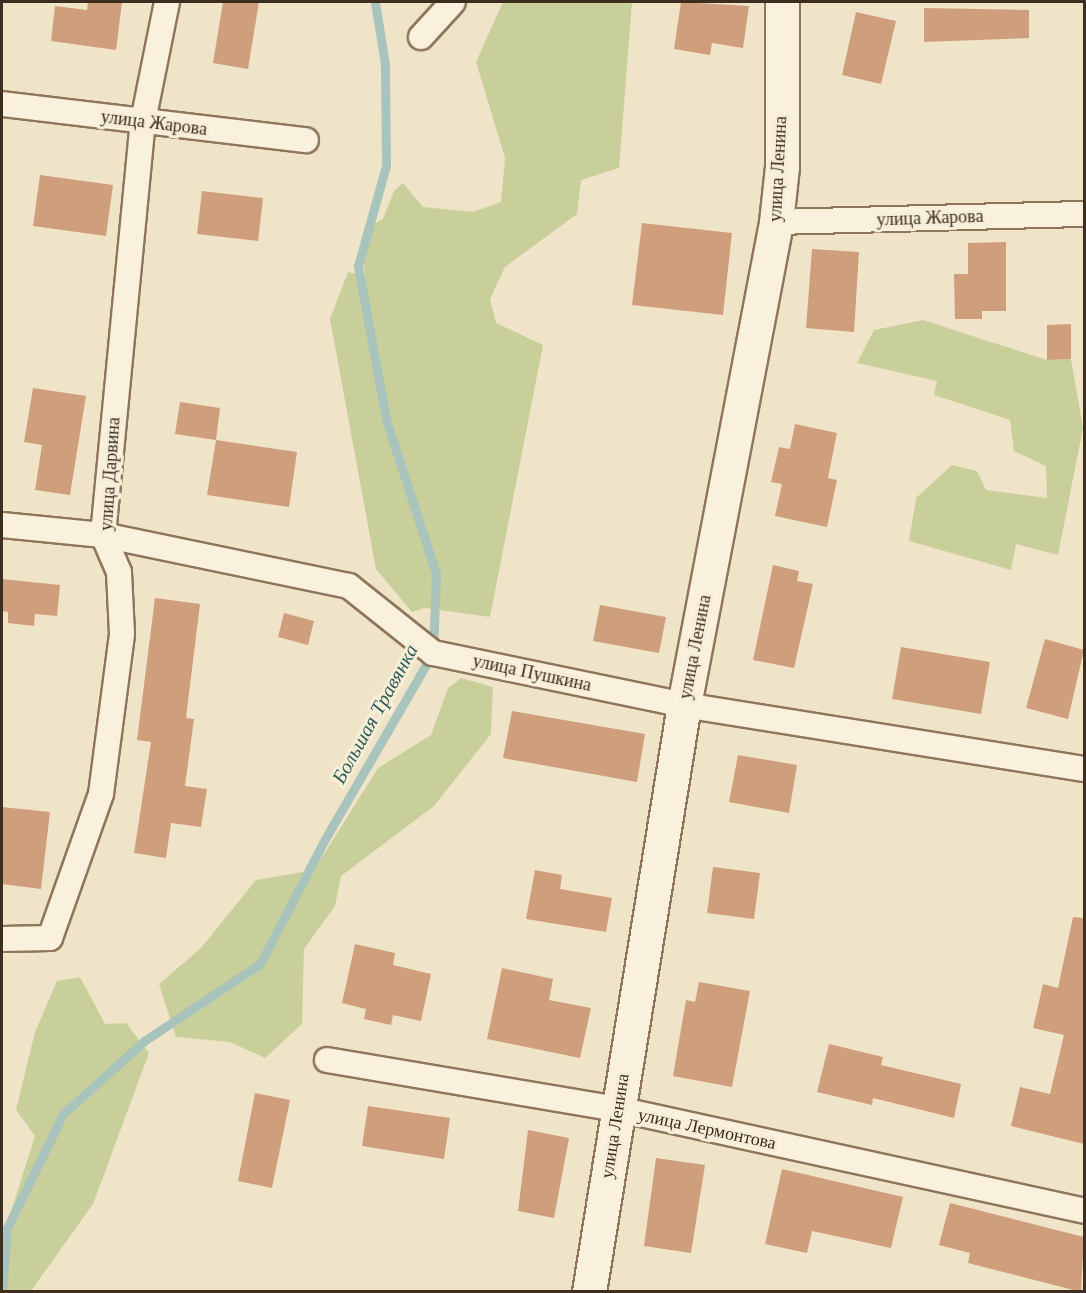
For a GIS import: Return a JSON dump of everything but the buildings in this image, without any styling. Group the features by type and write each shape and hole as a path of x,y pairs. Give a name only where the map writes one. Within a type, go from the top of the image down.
{"street":[{"name":"улица Дарвина","path":"2,939 50,938 101,794 122,634 119,572 103,535 142,121 167,2"},
{"path":"421,37 453,2"},
{"name":"улица Ленина","path":"589,1292 684,705 776,222 782,167 782,2"},
{"name":"улица Жарова","path":"2,104 306,140"},
{"name":"улица Жарова","path":"776,222 1084,214"},
{"name":"улица Пушкина","path":"2,525 103,535 349,586 433,653 684,705 1084,769"},
{"name":"улица Лермонтова","path":"327,1060 618,1109 1084,1211"}],"green space":[{"path":"503,2 632,2 619,168 581,180 577,214 505,267 490,299 496,323 543,345 490,617 425,608 412,612 376,569 330,319 348,272 365,276 363,259 372,225 383,219 394,191 403,183 423,207 473,212 501,202 505,158 476,62"},
{"path":"923,320 1047,360 1071,359 1083,428 1058,555 1016,544 1011,570 909,541 916,498 952,465 977,471 986,490 1047,498 1046,466 1014,451 1010,420 934,395 937,381 857,363 874,330"},
{"path":"461,678 493,687 491,734 434,806 341,876 335,906 304,949 302,1024 265,1058 230,1042 176,1037 159,984 201,948 256,880 314,870 378,768 431,735 448,688"},
{"path":"80,977 105,1024 126,1023 149,1053 93,1204 31,1291 2,1291 2,1240 35,1136 16,1110 35,1032 57,981"}],"waterway":[{"name":"Большая Травянка","path":"2,1290 7,1228 63,1114 144,1041 260,964 325,839 433,653 436,574 386,419 358,266 386,166 385,64 375,2"}]}
